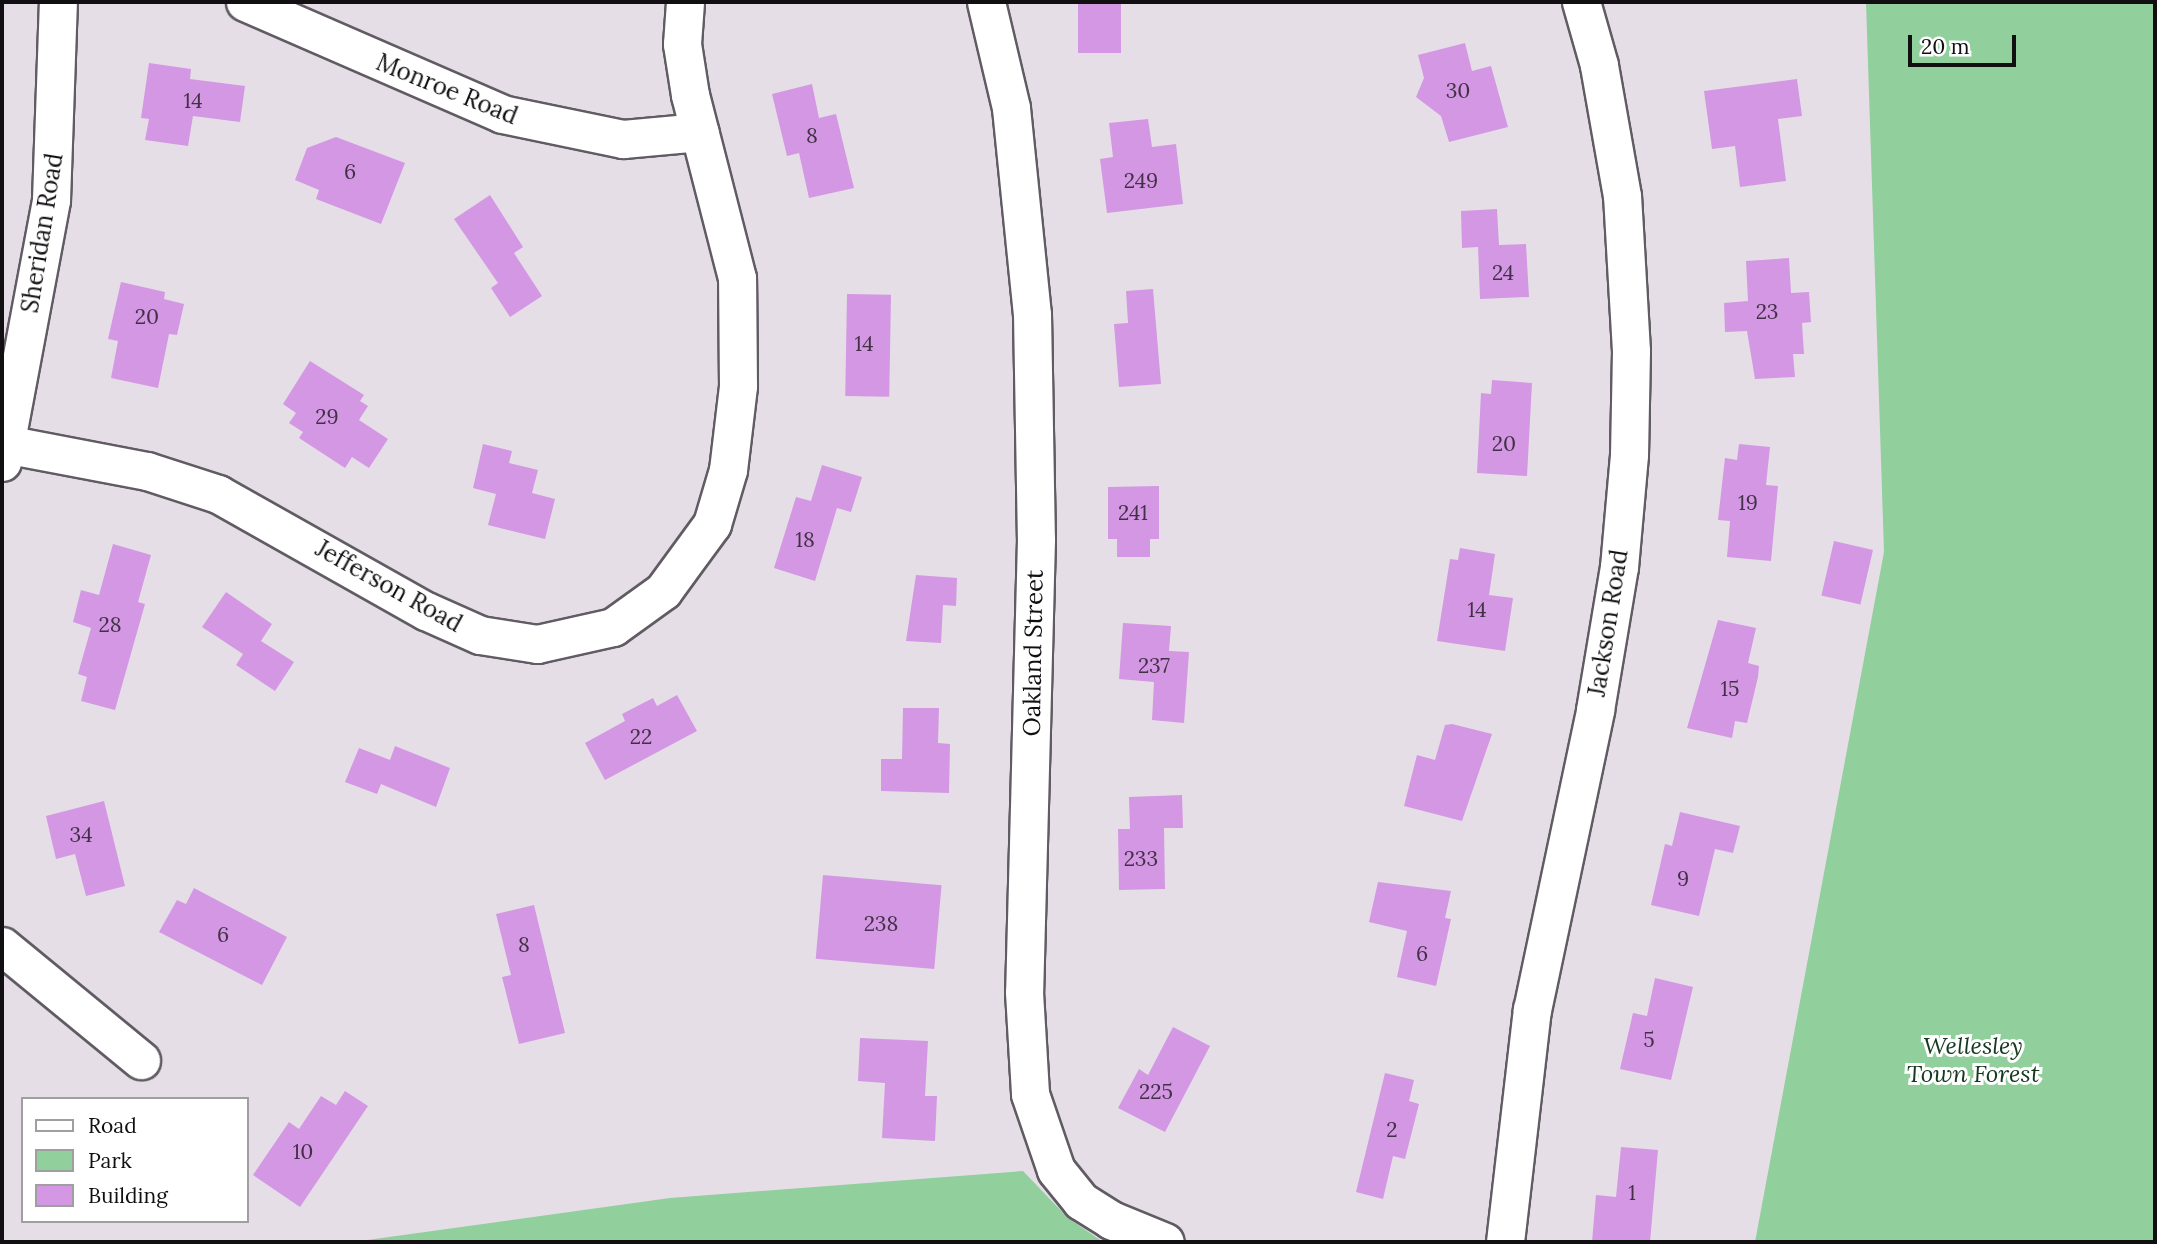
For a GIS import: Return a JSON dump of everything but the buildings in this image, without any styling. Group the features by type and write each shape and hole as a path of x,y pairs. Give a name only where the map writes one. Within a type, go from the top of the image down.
{"street":[{"name":"Sheridan Road","path":"3,453 52,189 58,2"},
{"name":"Monroe Road","path":"245,2 502,114 623,139 700,132"},
{"name":"Jefferson Road","path":"3,453 147,471 218,494 426,611 480,635 537,644 613,627 684,569 712,524 728,470 741,311 682,44 685,2"},
{"name":"Oakland Street","path":"986,2 1012,108 1032,314 1036,528 1024,992 1030,1094 1056,1170 1081,1201 1111,1220 1165,1242"},
{"name":"Jackson Road","path":"1505,1242 1532,1010 1595,710 1619,567 1629,455 1631,351 1622,196 1597,54 1581,2"},
{"path":"2,946 141,1060"}],"green space":[{"name":"Wellesley Town Forest","path":"1866,2 2155,2 2155,1242 1755,1242 1884,552"},
{"path":"1023,1171 1068,1218 1103,1242 353,1242 670,1198"}]}
